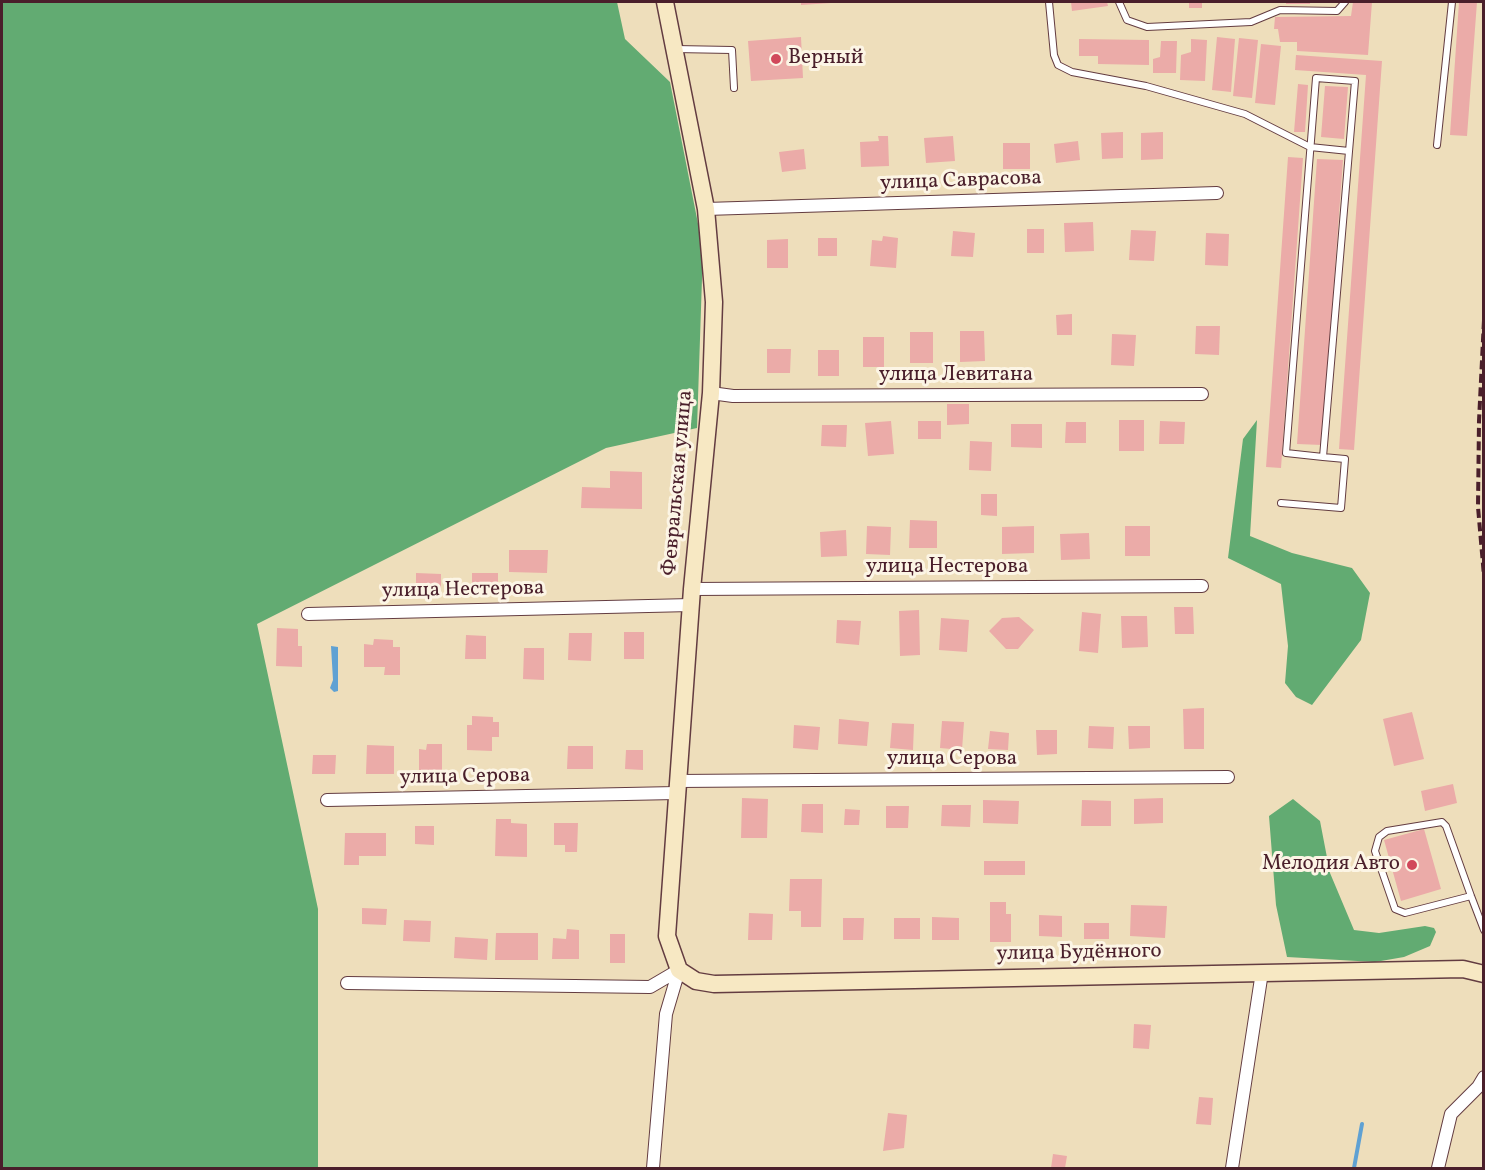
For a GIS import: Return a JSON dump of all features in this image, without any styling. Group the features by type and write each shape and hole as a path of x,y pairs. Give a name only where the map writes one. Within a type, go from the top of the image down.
{"main road":[{"name":"Февральская улица","path":"665,2 706,209 714,303 711,393 691,597 667,936 679,970"},
{"name":"улица Будённого","path":"679,970 696,981 714,984 1463,969 1484,974"}],"street":[{"name":"улица Саврасова","path":"706,209 1217,193"},
{"name":"улица Левитана","path":"711,393 734,396 1202,394"},
{"name":"улица Нестерова","path":"308,614 691,597 1202,586"},
{"name":"улица Серова","path":"327,800 676,787 1228,777"},
{"path":"347,983 650,987 679,970"},
{"path":"653,1168 666,1014 679,970"},
{"path":"1233,1168 1262,972"},
{"path":"1438,1168 1451,1114 1478,1088 1484,1077"}],"lane":[{"path":"1049,2 1054,55 1058,65 1072,72 1146,86 1245,114 1310,147 1349,151"},
{"path":"1119,2 1127,20 1147,27 1251,22 1280,10 1337,10 1345,2"},
{"path":"1437,145 1452,2"},
{"path":"674,49 732,50 734,88"},
{"path":"1281,503 1341,508 1345,459 1323,457 1286,453 1316,78 1354,81 1323,457"},
{"path":"1471,896 1414,911 1399,911 1392,904 1375,851 1379,837 1387,831 1442,822 1471,896 1484,930"}],"green space":[{"path":"2,2 617,2 625,39 670,82 703,249 697,428 606,448 257,624 318,909 318,1168 2,1168"},
{"path":"1257,420 1250,536 1292,553 1352,568 1370,593 1361,640 1312,705 1296,697 1285,683 1288,646 1281,584 1228,558 1243,439"},
{"path":"1293,799 1320,821 1330,873 1354,930 1379,933 1425,926 1434,928 1436,932 1430,946 1404,957 1375,962 1287,957 1276,905 1269,816"}],"water":[{"path":"331,646 338,647 338,691 334,692 330,688 333,680"}],"building":[{"path":"801,2 831,2 831,3 801,5"},
{"path":"1071,2 1107,2 1108,6 1072,11"},
{"path":"1189,2 1202,2 1202,8 1189,8"},
{"path":"1286,2 1310,2 1310,4 1286,4"},
{"path":"1353,2 1372,2 1368,55 1297,51 1297,42 1280,42 1278,29 1274,29 1275,17 1351,16"},
{"path":"1459,2 1477,2 1467,136 1450,135"},
{"name":"Верный","path":"801,37 803,78 751,81 748,41"},
{"path":"1217,37 1235,39 1231,92 1212,90"},
{"path":"1239,38 1258,40 1252,98 1233,96"},
{"path":"1079,39 1149,40 1149,65 1098,64 1098,56 1079,56"},
{"path":"1191,39 1207,40 1205,81 1180,80 1181,55 1191,52"},
{"path":"1161,41 1177,41 1176,73 1153,73 1153,59 1160,57"},
{"path":"1261,44 1281,46 1275,105 1255,103"},
{"path":"1296,55 1382,61 1354,450 1339,449 1366,75 1295,70"},
{"path":"1298,84 1308,85 1305,132 1294,132"},
{"path":"1325,86 1348,87 1344,139 1321,137"},
{"path":"1123,132 1123,158 1102,159 1101,133"},
{"path":"1163,132 1163,159 1141,160 1141,133"},
{"path":"878,136 888,136 889,166 861,167 860,142 879,141"},
{"path":"953,136 955,161 926,163 924,138"},
{"path":"1078,141 1080,160 1056,163 1054,144"},
{"path":"1003,143 1030,143 1030,169 1003,169"},
{"path":"804,149 806,169 782,172 779,152"},
{"path":"1288,157 1303,158 1281,468 1266,467"},
{"path":"1317,159 1343,160 1322,445 1297,444"},
{"path":"1093,222 1094,251 1065,252 1064,223"},
{"path":"1027,229 1044,229 1044,253 1027,253"},
{"path":"1131,230 1156,231 1154,261 1129,260"},
{"path":"953,231 975,233 973,257 951,256"},
{"path":"1206,233 1229,234 1228,266 1205,265"},
{"path":"883,236 898,238 896,268 870,266 872,240 882,241"},
{"path":"818,238 837,238 837,256 818,256"},
{"path":"788,239 788,268 767,268 767,240"},
{"path":"1072,314 1072,335 1057,335 1056,315"},
{"path":"1196,326 1220,326 1219,355 1195,354"},
{"path":"960,331 984,331 985,361 960,362"},
{"path":"910,332 933,332 933,363 910,363"},
{"path":"1112,334 1136,335 1134,366 1111,365"},
{"path":"863,337 884,337 884,367 863,367"},
{"path":"767,349 791,349 790,373 767,373"},
{"path":"818,350 839,350 839,376 818,376"},
{"path":"947,404 969,404 969,424 947,425"},
{"path":"1119,420 1144,420 1144,451 1119,451"},
{"path":"891,421 894,454 868,456 865,423"},
{"path":"918,421 941,421 941,439 918,439"},
{"path":"1160,421 1185,422 1184,444 1159,444"},
{"path":"1066,422 1086,422 1086,443 1065,443"},
{"path":"1011,424 1042,424 1042,448 1011,447"},
{"path":"822,425 847,425 846,447 821,446"},
{"path":"970,441 992,442 991,471 969,470"},
{"path":"610,471 642,472 642,509 581,508 582,487 610,488"},
{"path":"981,494 997,494 997,516 981,515"},
{"path":"910,520 937,521 937,548 909,548"},
{"path":"867,526 891,527 890,555 866,554"},
{"path":"1034,526 1034,553 1002,554 1002,527"},
{"path":"1125,526 1150,526 1150,556 1125,556"},
{"path":"846,530 847,556 821,557 820,532"},
{"path":"1089,533 1090,559 1061,560 1060,534"},
{"path":"509,550 548,550 547,573 509,572"},
{"path":"416,573 441,574 441,593 416,592"},
{"path":"472,573 498,573 498,587 472,586"},
{"path":"1174,607 1193,607 1194,634 1175,634"},
{"path":"919,610 920,655 900,656 899,611"},
{"path":"1082,612 1101,614 1098,653 1079,651"},
{"path":"1121,616 1147,616 1148,647 1122,648"},
{"path":"1019,617 1034,630 1018,649 1006,649 989,631 1002,618"},
{"path":"941,618 969,620 967,652 939,650"},
{"path":"837,620 861,621 859,645 836,643"},
{"path":"277,628 298,629 298,646 302,646 302,667 276,666"},
{"path":"624,632 644,632 644,659 624,659"},
{"path":"569,633 592,633 591,661 568,660"},
{"path":"466,635 486,636 486,659 465,659"},
{"path":"374,639 393,640 393,647 400,647 400,675 384,675 385,667 364,667 364,644 373,645"},
{"path":"524,648 544,648 544,680 523,679"},
{"path":"1204,708 1204,749 1184,749 1183,709"},
{"path":"1412,712 1424,759 1394,766 1383,719"},
{"path":"472,716 493,717 493,722 499,722 499,737 492,737 492,751 467,750 467,725 472,725"},
{"path":"839,719 869,722 867,746 838,744"},
{"path":"942,721 964,722 962,750 940,748"},
{"path":"892,723 914,724 913,750 890,748"},
{"path":"794,725 820,727 818,750 793,748"},
{"path":"1089,726 1114,727 1113,749 1088,748"},
{"path":"1128,726 1150,726 1150,748 1129,749"},
{"path":"1036,730 1057,730 1057,754 1037,755"},
{"path":"990,731 1009,733 1008,750 988,749"},
{"path":"427,744 442,744 442,773 419,773 419,749 426,750"},
{"path":"367,745 394,746 394,774 366,774"},
{"path":"568,746 593,746 593,769 567,769"},
{"path":"626,750 643,750 643,770 625,769"},
{"path":"313,755 336,755 335,774 312,774"},
{"path":"1453,784 1457,803 1425,811 1421,791"},
{"path":"742,798 768,799 767,838 741,838"},
{"path":"1163,798 1163,823 1134,824 1134,799"},
{"path":"983,800 1019,801 1018,824 983,823"},
{"path":"1082,800 1111,801 1111,826 1081,826"},
{"path":"802,804 823,804 823,833 801,832"},
{"path":"942,805 971,805 970,827 941,826"},
{"path":"886,806 909,806 908,828 886,828"},
{"path":"845,809 860,810 859,825 844,825"},
{"path":"496,819 511,819 511,823 527,824 527,857 495,856"},
{"path":"554,823 578,823 577,852 565,852 565,845 554,845"},
{"path":"415,826 434,826 434,845 415,844"},
{"name":"Мелодия Авто","path":"1424,829 1441,889 1401,901 1384,840"},
{"path":"345,833 386,833 386,856 359,856 359,865 344,865"},
{"path":"984,861 1025,861 1025,875 984,875"},
{"path":"790,879 822,879 821,927 801,927 801,911 789,911"},
{"path":"990,902 1006,902 1006,914 1011,914 1011,942 990,942"},
{"path":"1131,905 1167,906 1165,938 1130,936"},
{"path":"362,908 387,909 386,925 362,924"},
{"path":"749,913 773,914 772,940 748,940"},
{"path":"1039,915 1062,916 1062,937 1039,936"},
{"path":"932,917 959,918 959,940 932,940"},
{"path":"843,918 864,918 863,940 843,940"},
{"path":"894,918 920,918 920,939 894,939"},
{"path":"404,920 431,921 430,942 403,941"},
{"path":"1084,923 1109,923 1109,939 1084,939"},
{"path":"567,929 579,930 579,959 552,959 553,938 566,939"},
{"path":"496,933 538,933 538,960 495,960"},
{"path":"610,934 625,934 625,963 610,963"},
{"path":"455,937 488,939 487,960 454,958"},
{"path":"1134,1024 1151,1025 1149,1049 1133,1048"},
{"path":"1199,1097 1213,1098 1211,1125 1196,1124"},
{"path":"888,1113 907,1115 904,1148 883,1151"},
{"path":"1053,1154 1067,1156 1065,1168 1051,1168"}],"waterway":[{"path":"1354,1168 1362,1124"}],"railway":[{"path":"1484,320 1478,507 1484,576"}],"place":[{"name":"Верный","path":"776,59"},
{"name":"Мелодия Авто","path":"1412,865"}]}
